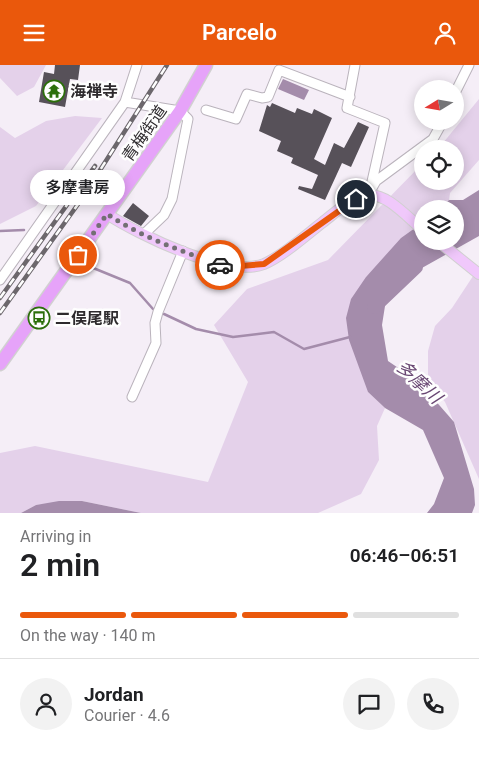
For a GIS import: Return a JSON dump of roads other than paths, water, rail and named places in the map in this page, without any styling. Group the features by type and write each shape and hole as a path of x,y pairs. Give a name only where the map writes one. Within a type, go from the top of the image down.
{"highway":[{"name":"青梅街道","path":"0,364 180,111 206,65"}],"main road":[{"path":"107,214 144,234 227,267 264,264 349,204 369,195 377,196 389,203 414,223"},
{"path":"449,250 479,274"}],"street":[{"path":"1,276 125,102 137,65"},
{"path":"355,65 347,108 384,123 369,195"},
{"path":"462,80 469,65"},
{"path":"206,110 236,119 247,94 262,98 268,97 279,70 350,97"},
{"path":"125,102 180,111 188,119 172,199 164,215 144,234"},
{"path":"369,195 376,181 433,139 438,130"},
{"path":"132,397 156,343 155,323 158,312 183,251"}],"water":[{"path":"283,79 309,90 304,100 278,89"},
{"path":"479,190 479,236 464,244 464,200"},
{"path":"414,229 414,250 454,250 388,287 382,325 388,361 419,382 454,422 474,489 475,505 472,513 427,513 434,504 444,478 423,430 385,408 368,392 349,340 346,318 351,299 366,277 401,238"},
{"path":"59,501 82,501 141,513 21,513 36,505"}],"waterway":[{"path":"0,231 24,230"},
{"path":"81,263 130,283 153,309"},
{"name":"多摩川","path":"374,307 416,267"},
{"path":"164,314 196,329 233,337 274,332 304,349 350,337"}],"railway":[{"path":"0,313 81,200 167,65"},
{"path":"0,298 95,166"}],"place":[{"name":"海禅寺","path":"54,91"},
{"name":"多摩書房","path":"78,255"},
{"name":"二俣尾駅","path":"39,318"}]}
